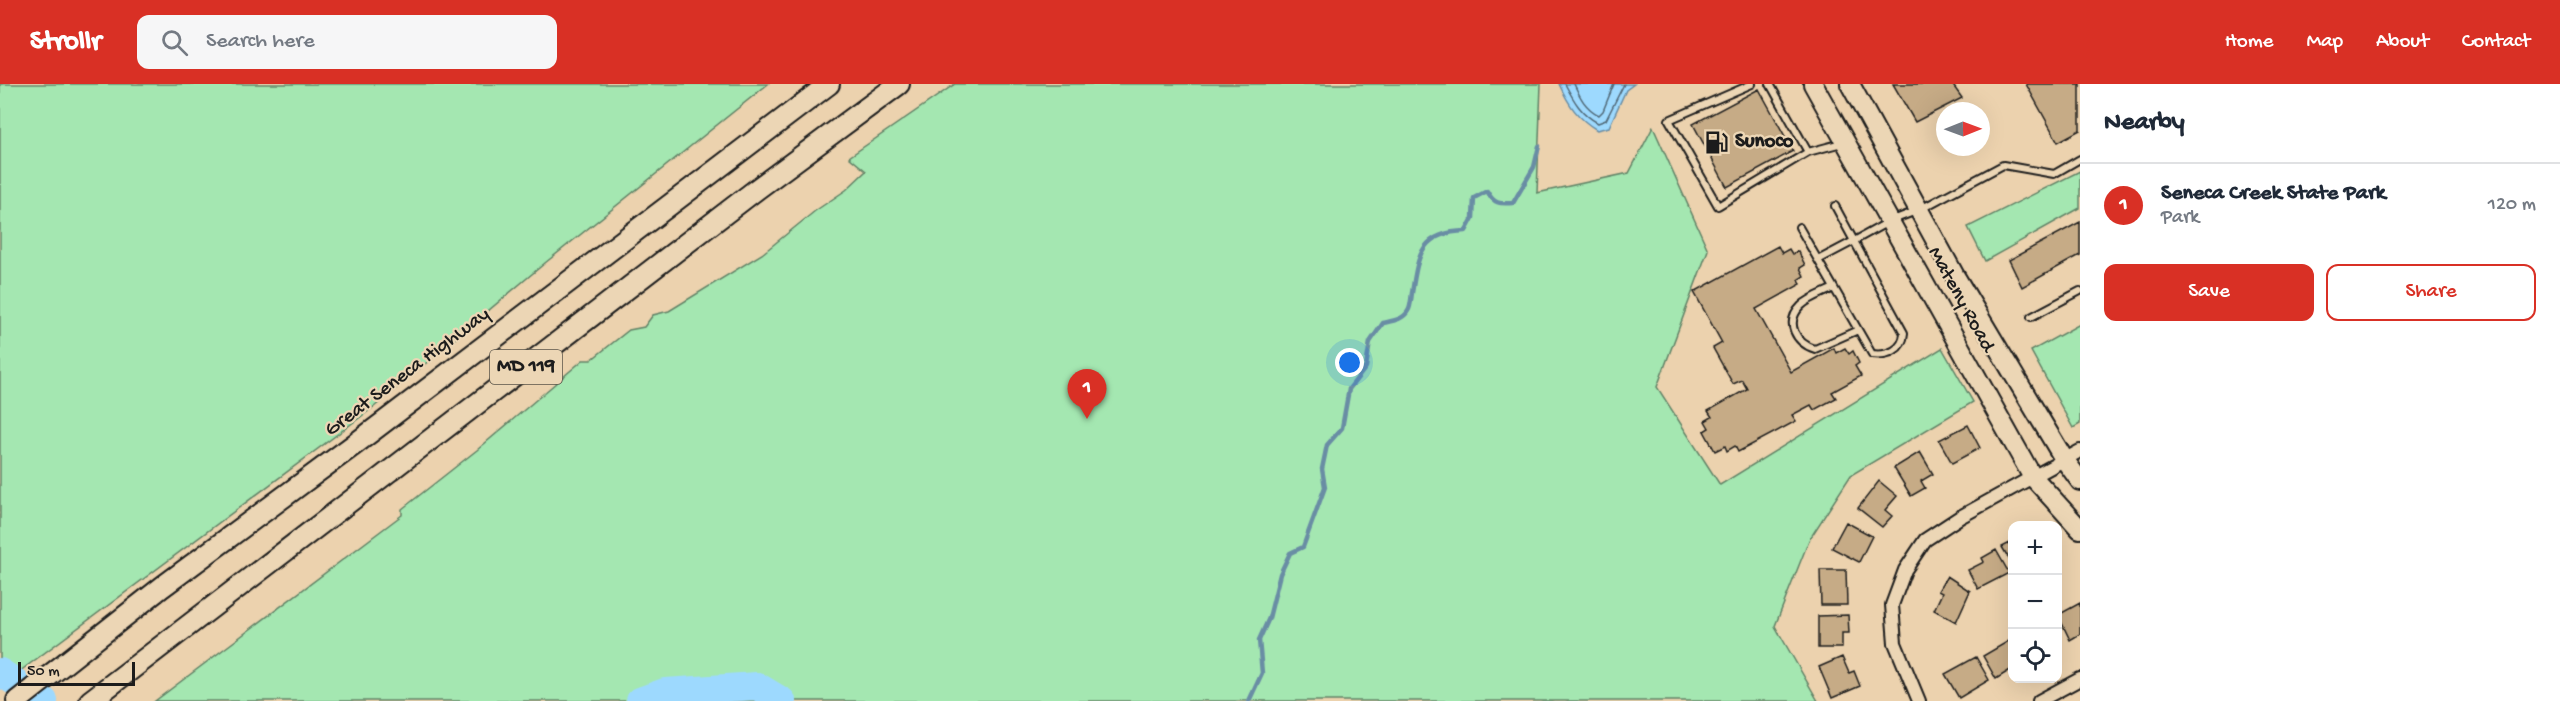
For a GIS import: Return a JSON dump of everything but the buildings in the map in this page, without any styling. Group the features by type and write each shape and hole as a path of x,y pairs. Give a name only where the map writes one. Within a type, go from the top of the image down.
{"main road":[{"name":"Great Seneca Highway","path":"17,701 115,624 829,84"},
{"name":"MD 119","path":"90,701 756,189 899,84"}],"street":[{"name":"Mateny Road","path":"1813,84 2032,476 2080,529"},
{"name":"Mateny Road","path":"1850,84 1961,286 2072,455 2080,481"},
{"path":"1919,701 1895,643 1892,605 1905,570 1925,540 1960,517 2072,455"},
{"path":"2039,701 2080,679"}],"lane":[{"path":"1752,84 1669,120 1718,206 1809,152 1845,142"},
{"path":"1770,84 1809,152"},
{"path":"1818,260 1890,221 1919,210 2003,165 2054,174 2080,159"},
{"path":"1799,227 1872,354 1887,354 1900,346 1904,340 1904,333 1835,206"},
{"path":"1834,288 1802,305 1795,315 1793,327 1797,339 1815,348 1858,330"},
{"path":"2031,318 2080,291"}],"green space":[{"path":"0,84 768,84 545,263 374,407 0,686"},
{"path":"955,84 1541,84 1537,193 1629,173 1653,127 1708,250 1657,387 1720,485 1942,348 1973,402 1851,475 1809,540 1775,626 1818,701 155,701 402,515 402,509 477,450 583,360 591,360 629,330 644,327 653,315 669,311 762,254 815,211 846,190 866,171 849,157"},
{"path":"2080,171 2080,208 1985,261 1968,227"},
{"path":"2080,324 2080,424 2073,428 2031,351"}],"water":[{"path":"1559,84 1634,84 1626,90 1609,127 1597,130 1574,110"}],"waterway":[{"path":"1249,701 1262,673 1259,640 1269,618 1280,574 1290,553 1303,547 1325,487 1322,469 1327,445 1342,428 1349,389 1366,367 1370,342 1383,323 1400,318 1409,309 1417,267 1424,248 1439,236 1466,231 1473,218 1474,198 1487,191 1497,202 1513,203 1534,167 1539,146"},
{"path":"0,672 44,701"},
{"path":"640,701 665,692 757,686 782,701"}],"place":[{"name":"Sunoco","path":"1717,142"},
{"name":"Seneca Creek State Park","path":"1087,419"}]}
